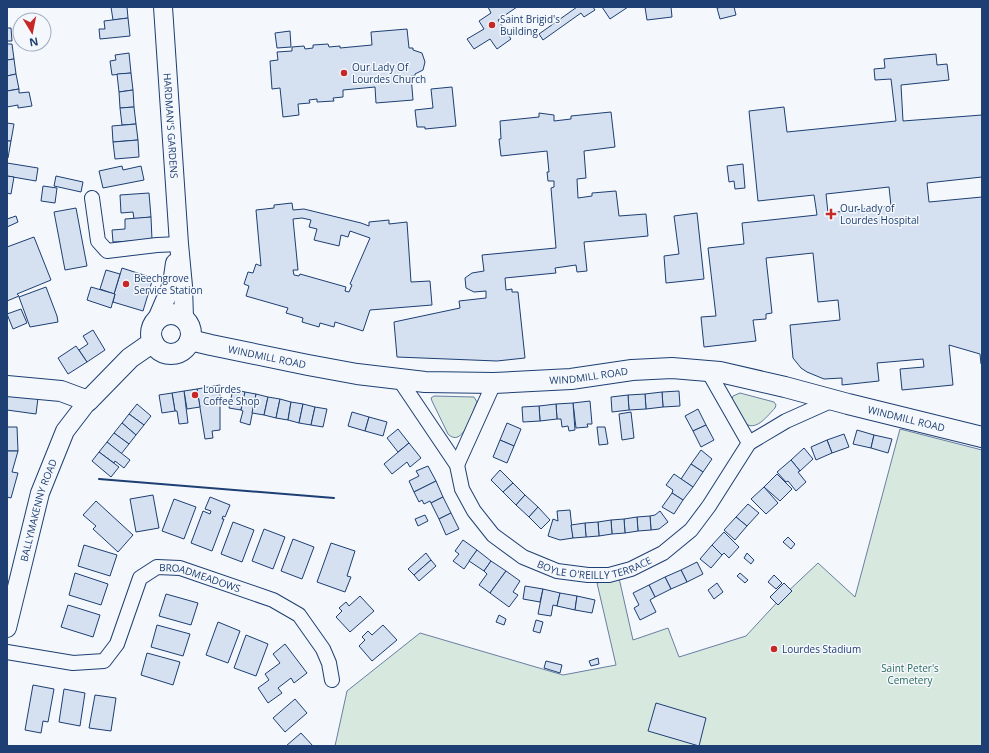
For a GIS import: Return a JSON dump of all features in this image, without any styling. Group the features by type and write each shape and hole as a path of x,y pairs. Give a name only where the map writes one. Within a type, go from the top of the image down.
{"main road":[{"path":"170,314 178,315 184,318 189,324 191,332 190,340 187,346 181,351 173,354 165,353 158,349 153,342 151,333 153,325 157,320 170,314"},
{"name":"WINDMILL ROAD","path":"190,340 357,374 425,382 494,383 571,379 632,370 672,368 720,372 982,437"},
{"path":"7,386 61,391 88,401 130,358 153,342"}],"street":[{"name":"HARDMAN'S GARDENS","path":"163,7 184,318"},
{"path":"92,198 98,241 107,251 179,244"},
{"name":"HARDMAN'S GARDENS","path":"157,320 172,284 179,244"},
{"path":"708,371 749,443 786,421 833,400"},
{"name":"BOYLE O'REILLY TERRACE","path":"399,379 456,465 462,489 474,511 493,535 523,557 557,571 588,575 609,575 631,569 664,553 691,530 709,506 749,443"},
{"path":"456,465 494,383"},
{"name":"BALLYMAKENNY ROAD","path":"7,628 40,493 65,431 88,401"},
{"name":"BROADMEADOWS","path":"7,652 73,663 104,661 117,644 140,578 157,567 180,568 272,600 299,615 323,649 329,663 332,680"}],"green space":[{"path":"740,393 774,402 776,405 775,408 758,424 750,426 746,424 732,399 733,396"},
{"path":"434,396 474,397 477,402 470,420 458,437 453,437 448,434 432,401 431,398"},
{"name":"Saint Peter's Cemetery","path":"900,429 982,450 982,746 335,746 347,691 420,633 563,675 616,665 597,583 619,578 633,640 668,628 679,657 746,636 782,597 818,563 855,597"}],"building":[{"path":"111,7 127,7 128,18 113,20"},
{"name":"Saint Brigid's Building","path":"488,7 517,7 498,20 511,39 497,49 490,39 474,49 467,39 484,29 479,21 491,13"},
{"path":"577,7 593,7 595,10 584,17 581,13 543,40 539,34"},
{"path":"602,7 628,7 610,19"},
{"path":"645,7 671,7 672,17 647,20"},
{"path":"734,7 736,15 720,19 717,8"},
{"path":"128,18 130,36 100,39 99,29 105,29 104,21"},
{"path":"7,28 11,28 12,41 7,41"},
{"name":"Our Lady Of Lourdes Church","path":"407,29 409,48 413,48 413,50 422,53 425,62 423,70 415,74 415,76 411,76 413,100 376,103 375,87 343,90 343,97 333,98 334,101 317,102 317,99 309,100 310,103 298,104 299,115 283,117 280,88 272,89 270,61 278,60 277,52 292,51 292,47 304,46 305,49 313,48 313,45 328,44 329,47 340,46 340,48 372,45 371,32"},
{"path":"290,31 291,47 277,48 275,33"},
{"path":"7,44 12,44 14,59 7,60"},
{"path":"129,53 131,73 112,75 110,61 116,60 115,55"},
{"path":"936,54 937,65 947,64 949,80 901,85 903,121 982,115 982,177 927,183 929,202 982,197 982,364 980,354 949,345 953,385 902,390 900,369 924,367 923,359 877,363 879,381 842,385 842,378 824,379 807,372 801,368 793,358 790,325 840,320 838,300 818,302 813,253 766,258 772,313 766,314 766,319 753,320 756,341 704,347 701,317 716,316 708,248 744,244 742,223 817,215 814,195 758,201 749,111 784,107 787,132 896,121 891,79 875,80 874,69 885,68 884,59","holes":["889,187 891,206 828,213 826,194"]},
{"path":"14,59 16,74 7,76 7,60"},
{"path":"131,73 133,90 119,92 117,74"},
{"path":"16,74 19,89 7,91 7,76"},
{"path":"452,87 456,126 425,129 425,127 417,127 415,110 433,108 431,89"},
{"path":"19,89 19,93 29,92 32,106 18,108 18,105 7,107 7,91"},
{"path":"133,90 134,107 120,108 119,92"},
{"path":"134,107 136,124 122,125 120,108"},
{"path":"611,112 615,147 584,151 586,178 577,179 578,198 592,196 592,193 616,191 619,216 646,214 648,236 584,242 587,271 577,272 576,265 555,268 556,273 505,278 506,290 512,289 512,292 518,292 525,358 497,361 397,357 394,322 460,308 459,301 486,298 486,291 474,292 466,288 465,278 472,273 484,271 482,255 556,248 551,188 554,187 554,181 548,181 547,172 549,172 547,151 501,156 499,139 501,139 500,121 539,117 539,113 554,115 554,121 571,119 571,116"},
{"path":"7,123 14,124 11,141 7,141"},
{"path":"136,124 138,140 113,142 112,126"},
{"path":"138,140 139,157 115,159 113,142"},
{"path":"7,141 11,141 8,158 7,158"},
{"path":"7,163 38,168 36,181 7,176"},
{"path":"743,164 745,188 735,189 734,181 729,182 727,166"},
{"path":"122,166 123,170 141,166 144,180 103,188 99,171"},
{"path":"7,176 14,177 11,194 7,193"},
{"path":"56,176 83,182 81,192 54,186"},
{"path":"43,186 57,188 55,203 41,201"},
{"path":"149,193 151,217 134,219 133,212 121,213 120,195"},
{"path":"292,203 293,210 304,209 369,226 369,222 389,220 389,224 407,222 411,282 430,281 432,305 370,310 363,331 335,322 334,327 320,323 319,327 302,322 303,318 286,313 288,308 246,296 249,286 244,284 248,272 253,273 256,264 261,266 256,210 274,208 274,205","holes":["302,218 311,220 309,227 317,229 314,240 339,246 341,235 348,237 350,231 370,238 350,284 352,285 349,292 345,291 346,287 300,274 299,276 294,275 293,270 298,270 293,219"]},
{"path":"76,208 87,266 65,270 54,212"},
{"path":"697,213 704,279 666,283 664,256 679,254 674,216"},
{"path":"16,216 18,222 7,227 7,219"},
{"path":"151,217 152,240 113,242 112,230 125,229 125,219"},
{"path":"34,237 51,280 17,294 19,296 7,301 7,247"},
{"path":"122,268 153,278 143,311 113,302"},
{"path":"106,270 120,274 114,294 100,289"},
{"path":"46,287 58,322 30,327 19,297"},
{"path":"91,287 115,294 111,308 87,300"},
{"path":"21,309 27,323 13,329 7,314"},
{"path":"93,330 105,350 87,362 79,350 88,344 83,336"},
{"path":"76,346 87,362 68,374 58,358"},
{"path":"220,385 220,430 212,431 213,438 205,439 197,389"},
{"path":"197,389 200,407 187,409 184,391"},
{"path":"233,389 245,392 241,410 229,408"},
{"path":"184,391 188,423 179,424 172,393"},
{"path":"679,391 680,406 663,407 662,392"},
{"path":"245,392 256,394 250,425 240,422"},
{"path":"662,392 663,407 646,409 645,394"},
{"path":"172,393 175,411 162,413 159,395"},
{"path":"7,394 38,398 36,414 7,410"},
{"path":"256,394 268,397 264,415 252,413"},
{"path":"645,394 646,409 629,410 628,395"},
{"path":"628,395 629,410 612,412 611,397"},
{"path":"268,397 280,399 276,418 264,415"},
{"path":"280,399 291,402 288,420 276,418"},
{"path":"590,401 592,424 587,424 588,427 576,428 573,403"},
{"path":"291,402 303,404 299,423 288,420"},
{"path":"573,403 575,430 569,431 568,426 562,427 561,419 557,419 556,404"},
{"path":"137,404 151,416 144,425 129,414"},
{"path":"303,404 315,407 311,425 299,423"},
{"path":"556,404 557,419 540,421 539,406"},
{"path":"539,406 540,421 523,422 522,407"},
{"path":"315,407 327,409 323,427 311,425"},
{"path":"698,409 706,425 693,431 685,416"},
{"path":"352,412 369,417 365,431 348,426"},
{"path":"631,412 634,438 622,440 619,414"},
{"path":"129,414 144,425 136,435 122,423"},
{"path":"369,417 387,422 383,436 365,431"},
{"path":"122,423 136,435 129,444 114,433"},
{"path":"507,423 521,429 514,446 500,440"},
{"path":"706,425 714,440 701,447 693,431"},
{"path":"7,427 17,427 18,451 7,451"},
{"path":"597,427 605,427 608,444 599,445"},
{"path":"398,429 409,443 398,452 387,438"},
{"path":"857,430 874,435 871,448 853,444"},
{"path":"114,433 129,444 121,454 107,442"},
{"path":"844,434 849,447 832,453 827,440"},
{"path":"874,435 892,439 888,453 871,448"},
{"path":"500,440 514,446 507,463 493,457"},
{"path":"827,440 832,453 816,460 811,447"},
{"path":"107,442 130,460 124,468 99,452"},
{"path":"409,443 421,458 410,467 407,462 392,474 384,464"},
{"path":"804,448 813,459 800,471 791,460"},
{"path":"701,450 712,459 703,472 691,464"},
{"path":"7,451 18,451 12,472 18,473 11,498 7,497"},
{"path":"99,452 119,467 111,477 92,461"},
{"path":"791,460 800,471 798,472 806,482 796,491 788,481 786,482 777,472"},
{"path":"691,464 703,472 693,487 681,479"},
{"path":"428,466 436,481 414,492 409,481 419,476 416,471"},
{"path":"500,470 513,483 503,492 491,480"},
{"path":"674,474 693,487 683,500 672,493 673,490 666,485"},
{"path":"777,474 792,489 780,501 764,487"},
{"path":"436,481 443,497 431,503 430,501 424,504 422,500 419,502 414,492"},
{"path":"513,483 525,495 516,505 503,492"},
{"path":"764,487 778,503 766,514 751,499"},
{"path":"672,493 683,500 674,514 662,507"},
{"path":"153,495 159,528 136,532 130,499"},
{"path":"525,495 538,507 529,517 516,505"},
{"path":"210,497 230,505 225,517 223,516 222,519 224,519 212,551 191,543 203,511 210,514 211,511 205,509"},
{"path":"443,497 451,513 439,519 431,503"},
{"path":"174,499 196,507 184,539 162,531"},
{"path":"96,501 133,535 118,552 93,529 96,526 83,515"},
{"path":"748,504 759,513 747,526 736,517"},
{"path":"538,507 550,520 541,529 529,517"},
{"path":"570,510 573,538 560,540 548,536 553,519 558,521 557,511"},
{"path":"660,511 668,522 659,529 651,530 650,516 655,515"},
{"path":"451,513 459,529 446,535 439,519"},
{"path":"425,515 428,521 418,526 415,519"},
{"path":"650,516 651,530 638,531 637,517"},
{"path":"637,517 638,531 625,533 624,519"},
{"path":"736,517 747,526 735,540 724,530"},
{"path":"624,519 625,533 612,534 611,520"},
{"path":"611,520 612,534 599,536 598,522"},
{"path":"233,522 254,530 242,562 221,554"},
{"path":"598,522 599,536 586,537 585,523"},
{"path":"585,523 586,537 573,538 571,525"},
{"path":"264,529 285,537 273,569 252,561"},
{"path":"724,532 739,547 729,558 724,553 722,555 712,545"},
{"path":"788,537 795,544 791,549 783,542"},
{"path":"293,539 314,547 302,579 281,571"},
{"path":"463,540 477,550 464,569 453,561 459,554 455,551"},
{"path":"331,543 355,551 347,576 351,577 345,592 317,582"},
{"path":"84,545 117,555 110,576 78,566"},
{"path":"712,545 722,555 711,568 700,559"},
{"path":"477,550 491,561 484,571 469,561"},
{"path":"426,553 431,560 414,575 408,569"},
{"path":"747,553 754,560 751,564 744,558"},
{"path":"431,560 436,566 419,581 414,575"},
{"path":"491,561 506,571 490,593 479,585 487,574 484,571"},
{"path":"697,562 703,574 687,582 681,570"},
{"path":"681,570 687,582 671,589 665,577"},
{"path":"506,571 520,581 513,592 518,595 509,607 490,593"},
{"path":"75,573 108,584 101,605 69,595"},
{"path":"740,573 748,580 745,583 737,576"},
{"path":"774,575 782,583 776,589 768,582"},
{"path":"665,577 671,589 655,597 649,585"},
{"path":"717,583 723,592 714,599 708,590"},
{"path":"784,583 792,591 778,605 770,597"},
{"path":"649,585 655,597 650,600 656,612 640,620 634,608 639,605 633,593"},
{"path":"525,586 543,589 540,602 523,599"},
{"path":"543,589 560,593 557,606 553,605 551,616 538,614"},
{"path":"560,593 577,596 575,610 557,606"},
{"path":"166,594 198,603 191,625 159,616"},
{"path":"360,596 374,611 350,632 336,617 342,611 339,608 346,602 349,606"},
{"path":"577,596 595,600 592,613 575,610"},
{"path":"68,605 100,615 93,637 61,627"},
{"path":"499,615 506,619 504,625 496,622"},
{"path":"536,620 543,622 540,633 533,631"},
{"path":"218,622 240,631 228,663 206,655"},
{"path":"157,625 190,634 183,656 151,647"},
{"path":"383,625 397,640 372,661 359,646 365,640 362,637 368,631 372,635"},
{"path":"246,635 268,644 256,676 234,668"},
{"path":"285,644 307,673 294,683 291,678 278,688 282,693 268,703 258,688 269,680 265,674 280,663 273,654"},
{"path":"147,653 180,662 173,685 141,675"},
{"path":"598,658 599,664 591,666 589,661"},
{"path":"546,661 562,665 560,673 544,668"},
{"path":"33,685 54,689 48,722 43,721 41,733 25,730"},
{"path":"64,689 85,693 80,726 59,722"},
{"path":"95,695 116,698 111,731 89,728"},
{"path":"295,699 307,713 285,732 273,718"},
{"path":"656,703 706,718 699,746 648,731"},
{"path":"301,733 313,746 286,746"}],"wall":[{"path":"99,479 334,498"}],"place":[{"name":"Saint Brigid's Building","path":"492,25"},
{"name":"Our Lady Of Lourdes Church","path":"344,73"},
{"name":"Our Lady of Lourdes Hospital","path":"831,214"},
{"name":"Beechgrove Service Station","path":"126,284"},
{"name":"Lourdes Coffee Shop","path":"195,395"},
{"name":"Lourdes Stadium","path":"774,649"}]}
